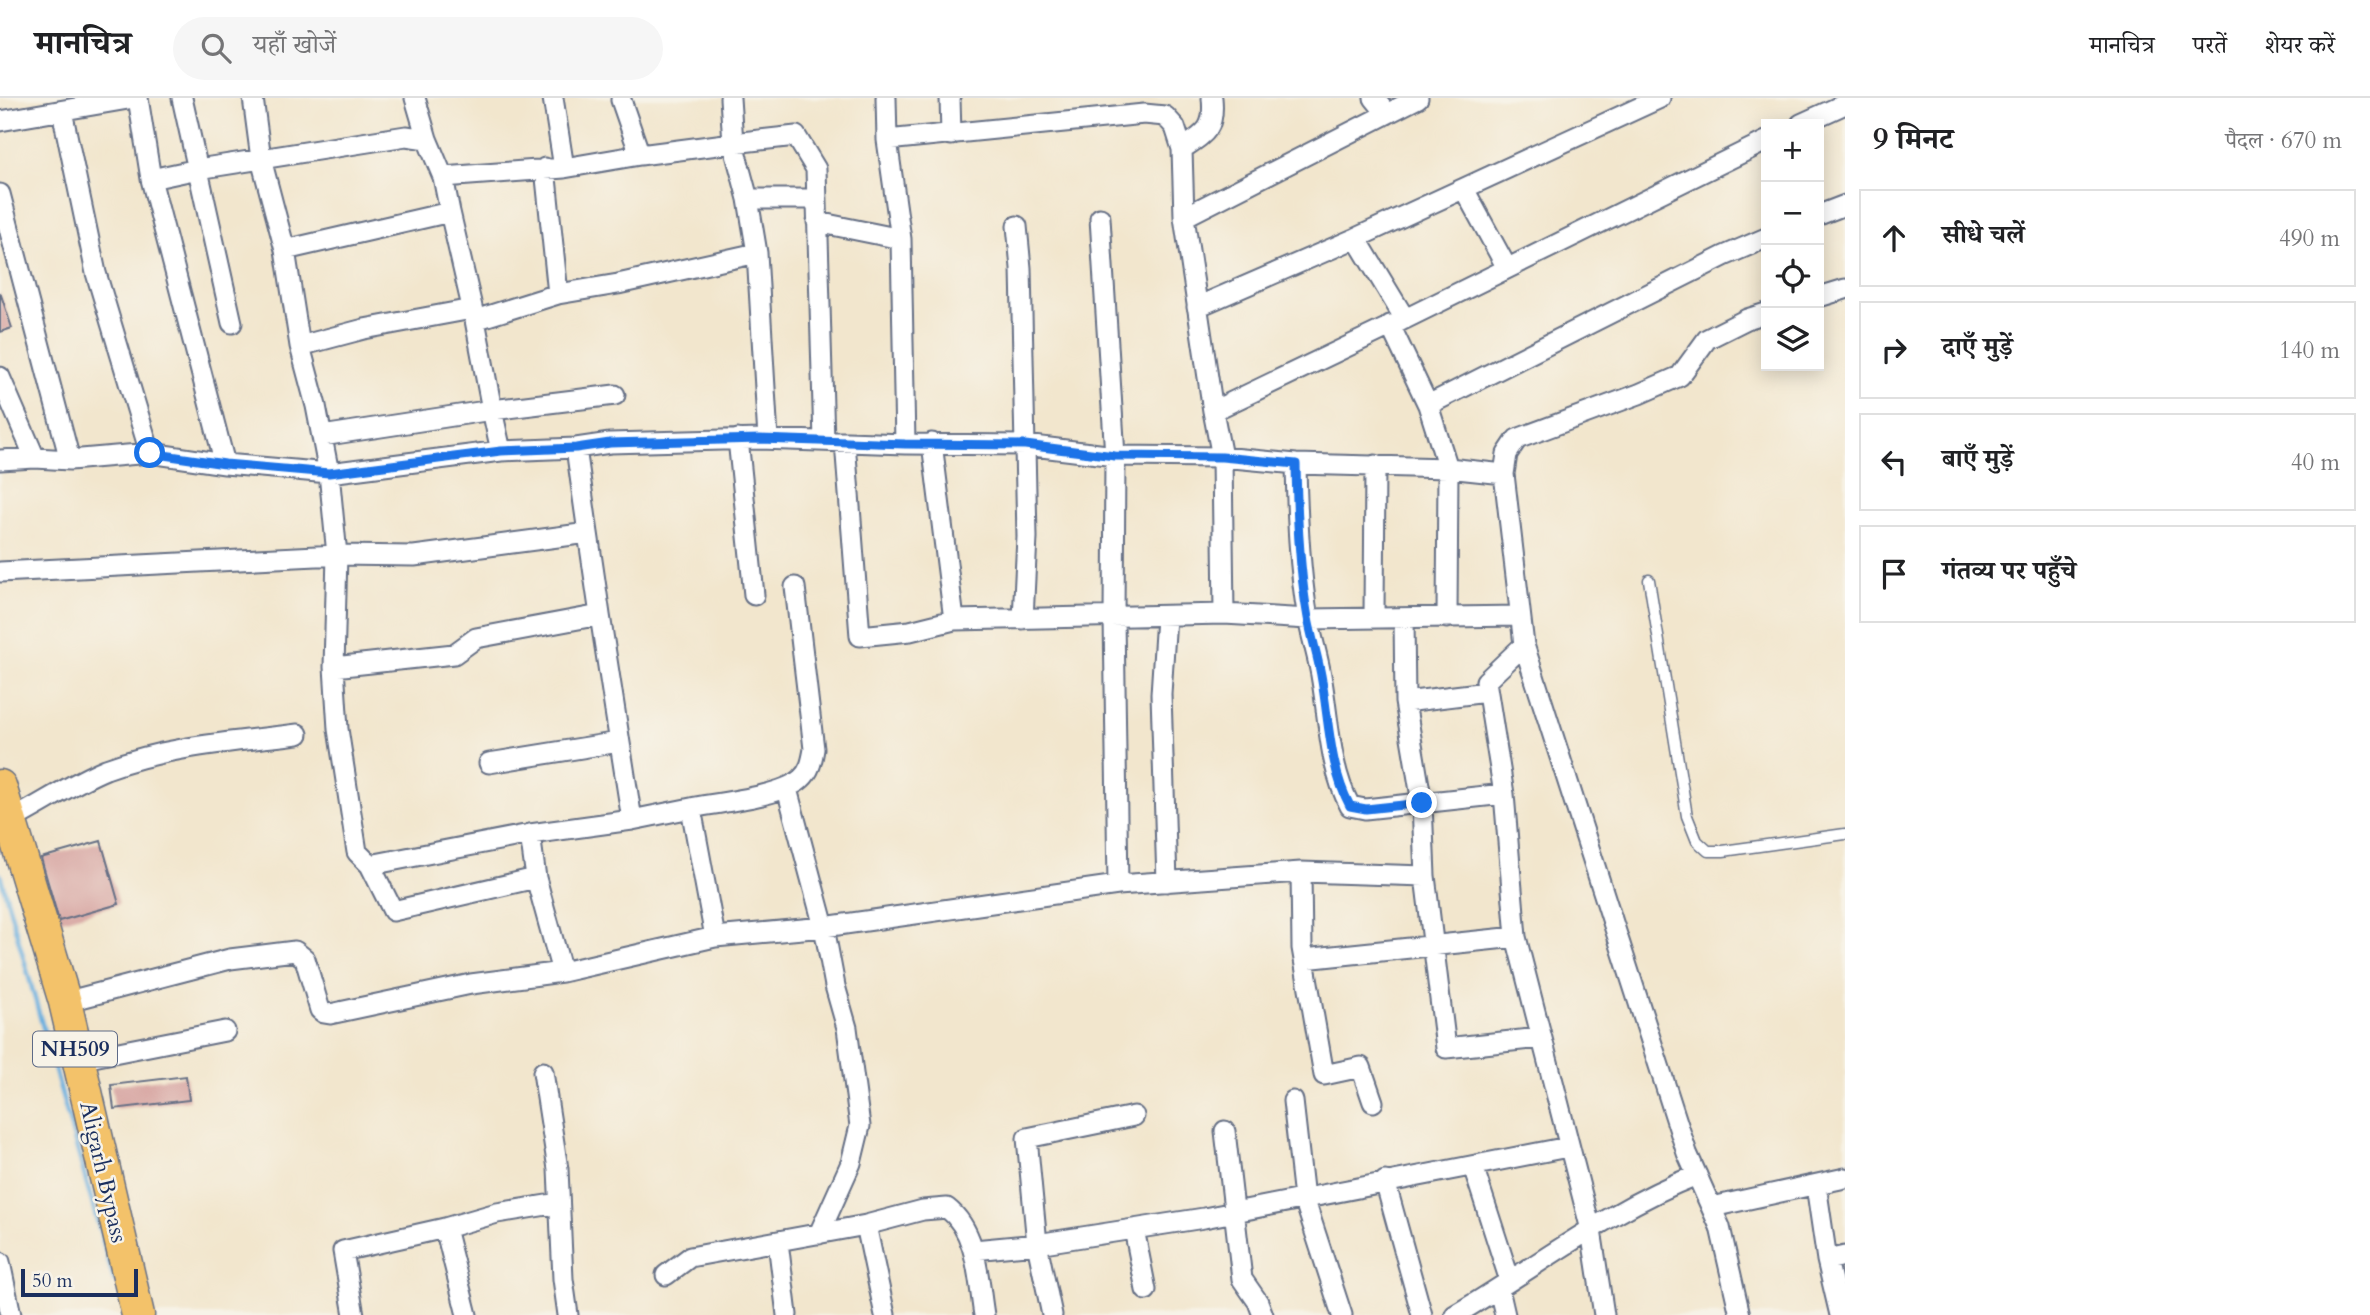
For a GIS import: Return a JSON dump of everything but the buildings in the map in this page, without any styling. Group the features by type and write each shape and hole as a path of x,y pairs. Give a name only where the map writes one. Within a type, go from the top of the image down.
{"highway":[{"name":"Aligarh Bypass","path":"0,786 7,835 65,1002 138,1315"}],"street":[{"path":"0,121 136,98 152,179 225,464"},
{"path":"182,98 232,323"},
{"path":"253,98 261,159 285,250 300,345 329,473 337,555 334,667 338,729 357,852 370,865 393,911 536,878"},
{"path":"415,98 427,139 443,177 501,451"},
{"path":"553,98 558,294"},
{"path":"730,98 733,143 748,199 757,253 768,439"},
{"path":"886,98 887,140 901,239 905,444"},
{"path":"950,98 951,135"},
{"path":"1182,149 1202,135 1212,123 1212,98"},
{"path":"1374,98 1387,114"},
{"path":"1184,217 1418,98"},
{"path":"1197,307 1356,238 1660,98"},
{"path":"621,100 640,155"},
{"path":"1812,119 1845,104"},
{"path":"62,111 96,273 150,453"},
{"path":"887,140 1144,114 1165,116 1175,127 1182,149 1184,217 1222,457 1224,614"},
{"path":"152,179 198,169 406,136 427,139"},
{"path":"443,177 555,168 796,136 816,169 824,441"},
{"path":"1213,411 1761,143"},
{"path":"1464,189 1507,268"},
{"path":"0,194 70,460"},
{"path":"748,199 816,199"},
{"path":"1824,213 1845,205"},
{"path":"285,250 450,212"},
{"path":"1100,218 1115,456 1114,618 1118,885"},
{"path":"817,222 901,239"},
{"path":"1017,226 1021,268 1027,537 1023,619"},
{"path":"1356,238 1397,322 1448,468 1447,618"},
{"path":"1428,405 1711,262 1761,240"},
{"path":"300,345 364,329 474,314 757,253"},
{"path":"1824,295 1845,289"},
{"path":"1741,1315 1720,1227 1687,1153 1524,645 1504,474 1507,454 1517,439 1680,376 1707,339 1761,315"},
{"path":"0,377 35,457"},
{"path":"322,436 492,410 615,395"},
{"path":"738,439 754,595"},
{"path":"0,460 35,457 70,460 150,453 225,464 329,473 501,451 576,448 610,443 768,439 1025,445 1115,456 1222,457 1296,464 1448,468 1504,474"},
{"path":"845,442 860,636 910,631 954,620 1224,614 1308,618 1520,616"},
{"path":"932,443 954,620"},
{"path":"576,448 632,820"},
{"path":"1296,464 1297,519 1308,618 1323,682 1342,792 1350,806 1366,809 1504,794"},
{"path":"1374,616 1375,465"},
{"path":"0,572 337,555 414,556 588,533"},
{"path":"370,865 530,834 632,820 787,789 802,779 810,769 814,750 795,587"},
{"path":"334,667 454,654 476,638 600,615"},
{"path":"1166,617 1161,694 1167,882"},
{"path":"1404,618 1405,702 1422,803 1424,876 1446,1048 1540,1038"},
{"path":"1524,645 1486,681 1504,794 1516,937 1591,1230 1600,1314"},
{"path":"1405,702 1488,692"},
{"path":"7,835 104,770 149,755 190,747 298,734"},
{"path":"489,763 619,742"},
{"path":"787,789 824,927 835,986 847,1028 860,1126 851,1163 819,1234"},
{"path":"691,808 715,937"},
{"path":"530,834 536,878 562,972"},
{"path":"1301,872 1304,959 1324,1075 1361,1066 1373,1102"},
{"path":"65,1002 230,959 295,951 305,959 320,1010 330,1014 471,984 562,972 715,937 824,927 1118,885 1301,872 1424,876"},
{"path":"1304,959 1516,937"},
{"path":"78,1060 225,1031"},
{"path":"543,1072 558,1169 563,1279 568,1315"},
{"path":"1293,1101 1304,1198 1342,1315"},
{"path":"1052,1315 1037,1244 1027,1138 1134,1116"},
{"path":"1225,1131 1242,1279 1258,1302 1263,1315"},
{"path":"974,1250 1037,1244 1234,1212 1568,1147"},
{"path":"1473,1166 1505,1285 1505,1315"},
{"path":"1455,1315 1591,1230 1666,1187 1697,1175"},
{"path":"1712,1207 1845,1178"},
{"path":"1385,1181 1422,1315"},
{"path":"1816,1185 1836,1258 1840,1315"},
{"path":"355,1315 343,1251 445,1228 497,1213 559,1203"},
{"path":"666,1275 690,1257 866,1225 923,1210 947,1208 958,1217 974,1250 984,1315"},
{"path":"866,1225 885,1315"},
{"path":"445,1228 467,1315"},
{"path":"1134,1229 1146,1290"},
{"path":"778,1242 787,1315"},
{"path":"0,1262 11,1315"}],"lane":[{"path":"1649,580 1687,816 1697,841 1707,852 1845,834"}],"waterway":[{"path":"0,874 114,1281"}],"route":[{"path":"150,453 225,464 329,473 501,451 576,448 610,443 760,439 1025,445 1115,456 1222,457 1296,464 1297,519 1308,618 1317,651 1330,737 1342,792 1350,806 1366,809 1422,803"}]}
